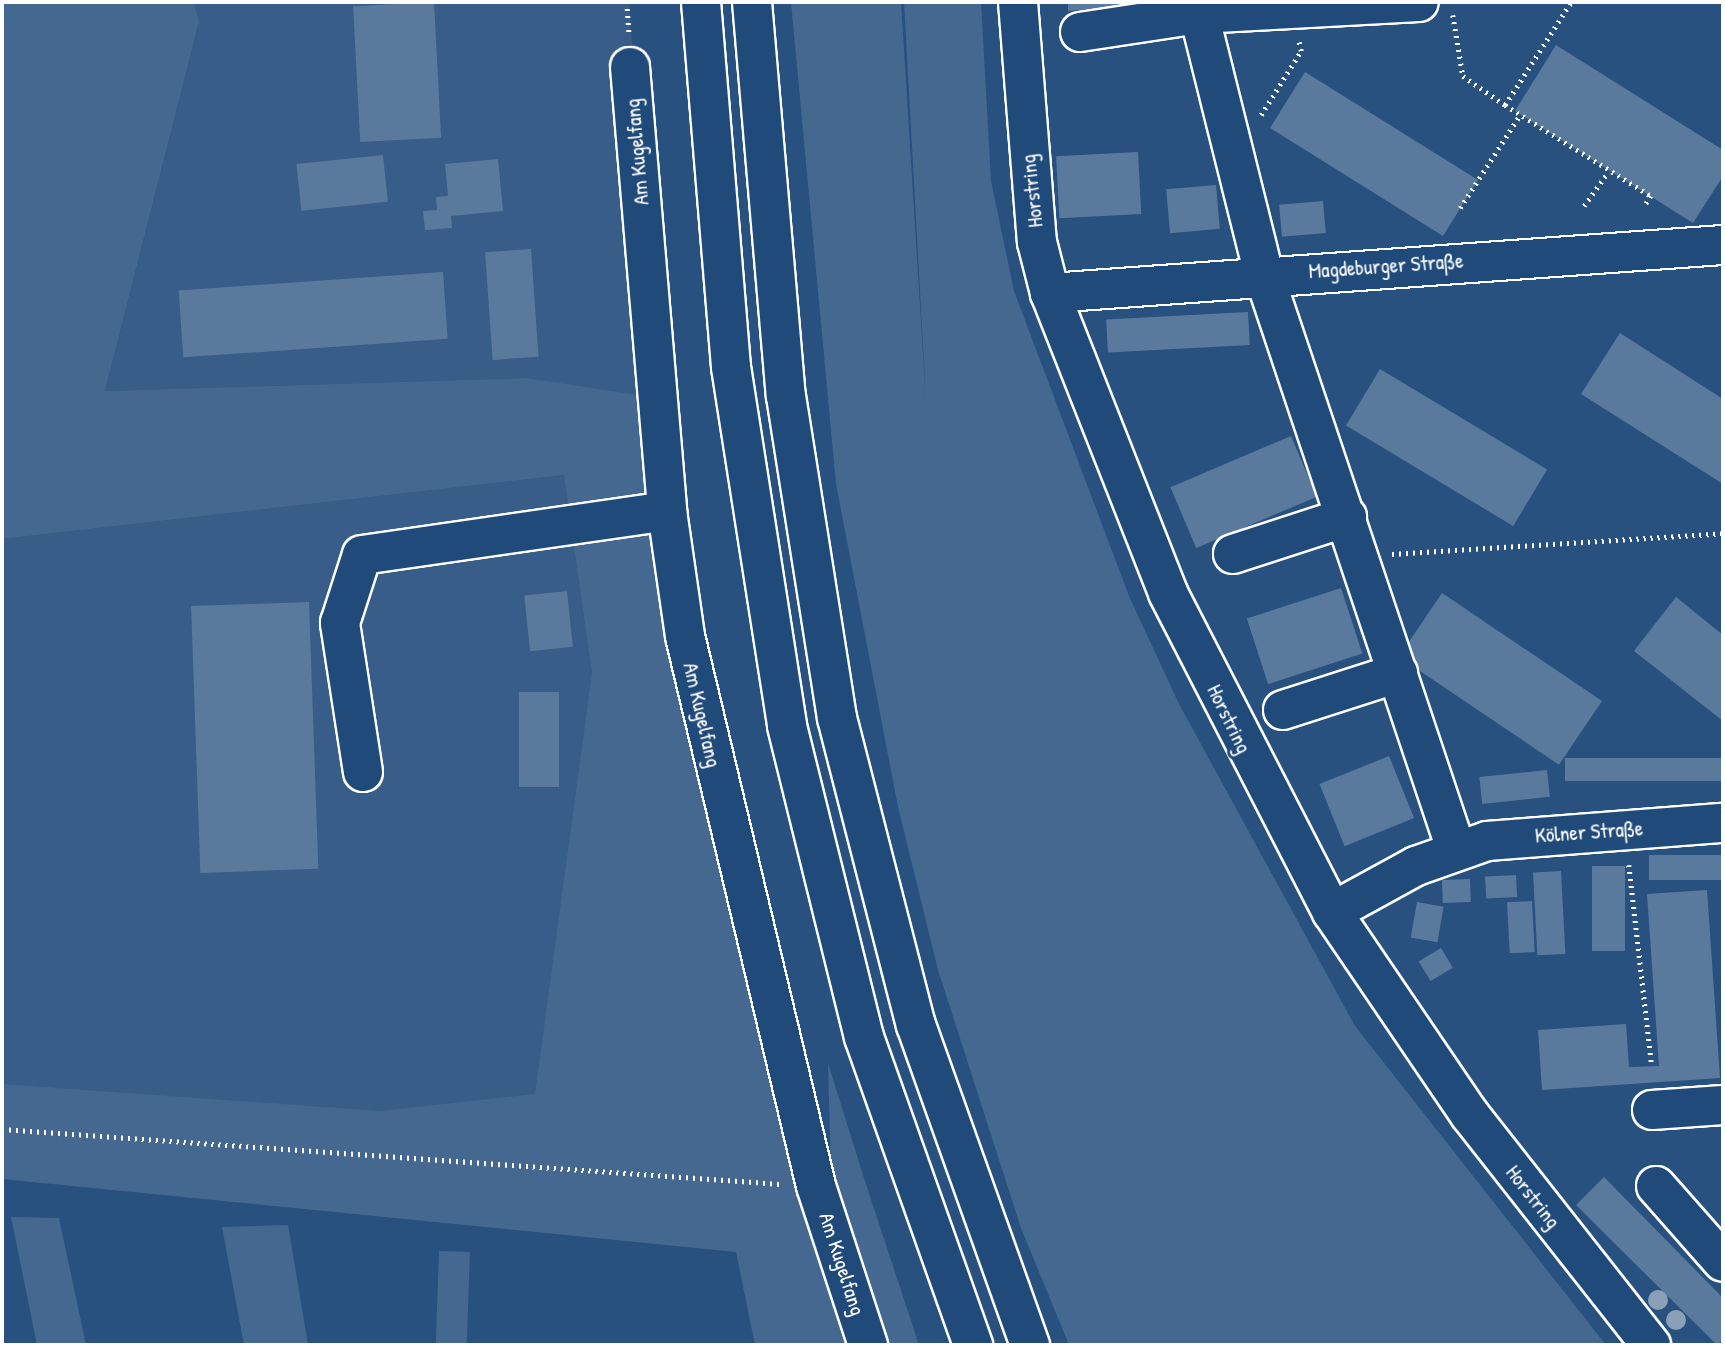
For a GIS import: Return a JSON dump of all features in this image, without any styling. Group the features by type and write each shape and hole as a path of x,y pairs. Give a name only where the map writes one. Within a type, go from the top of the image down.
{"main road":[{"path":"701,2 730,367 787,726 864,1037 973,1345"},
{"path":"752,2 786,396 839,730 916,1025 1030,1345"},
{"name":"Horstring","path":"1018,2 1033,216 1050,293 1168,593 1332,912 1470,1115 1651,1345"},
{"path":"1080,32 1198,8 1329,7 1419,2"},
{"path":"1198,8 1264,275 1361,556 1455,849"},
{"name":"Am Kugelfang","path":"630,67 667,511 698,703 816,1186 868,1345"},
{"name":"Magdeburger Straße","path":"1050,293 1264,275 1723,245"},
{"path":"363,772 340,623 362,555 667,511"},
{"path":"1233,554 1347,517"},
{"path":"1283,710 1398,673"},
{"name":"Kölner Straße","path":"1332,912 1455,849 1526,836 1723,823"},
{"path":"1652,1110 1723,1105"},
{"path":"1656,1186 1723,1262"}],"path":[{"path":"1453,2 1463,76 1608,172 1651,196 1644,207"},
{"path":"1505,106 1571,2"},
{"path":"1258,120 1301,51 1298,44 1329,7"},
{"path":"1460,208 1520,115"},
{"path":"1584,206 1608,172"},
{"path":"1361,556 1723,533"},
{"path":"1625,830 1652,1066"},
{"path":"2,1129 816,1186"}],"shaded area":[{"path":"2,2 194,2 199,22 105,391 526,378 657,398 667,511 868,1345 755,1345 736,1252 2,1179 2,1084 380,1111 535,1094 592,673 564,475 2,539"},
{"path":"194,2 629,2 667,511 816,1186 2,1129 2,539 564,475 526,378 105,391 199,23"},
{"path":"791,2 901,2 927,418 904,2 981,2 991,181 1014,291 1129,596 1179,704 1355,1026 1606,1345 1069,1345 1021,1228 938,970 898,807 836,484"},
{"path":"828,1063 919,1345 886,1345 831,1174"},
{"path":"11,1217 59,1218 86,1345 37,1345"},
{"path":"288,1225 308,1345 244,1345 222,1227"},
{"path":"439,1251 470,1252 467,1345 436,1345"}],"building":[{"path":"434,2 441,138 360,142 353,6"},
{"path":"1068,2 1155,2 1156,4 1068,11"},
{"path":"1556,45 1723,150 1723,176 1693,223 1515,111"},
{"path":"1305,72 1478,180 1443,236 1270,128"},
{"path":"1138,152 1141,214 1059,218 1056,156"},
{"path":"383,155 388,202 301,211 296,164"},
{"path":"498,159 503,211 451,216 452,228 425,230 423,211 437,210 436,197 448,196 445,164"},
{"path":"1216,185 1220,229 1170,233 1166,189"},
{"path":"1323,201 1326,233 1282,237 1279,205"},
{"path":"531,249 539,357 493,360 485,252"},
{"path":"443,272 448,339 183,357 179,290"},
{"path":"1248,312 1250,345 1108,352 1106,319"},
{"path":"1620,333 1723,399 1723,484 1581,394"},
{"path":"1380,369 1547,469 1513,526 1346,426"},
{"path":"1291,436 1317,497 1196,548 1170,487"},
{"path":"1341,588 1362,654 1268,684 1247,619"},
{"path":"567,591 573,647 530,651 524,595"},
{"path":"1442,593 1602,701 1559,765 1399,657"},
{"path":"1676,597 1723,635 1723,721 1634,651"},
{"path":"309,602 318,869 200,873 191,606"},
{"path":"519,692 559,692 559,787 519,787"},
{"path":"1389,756 1414,818 1345,846 1319,784"},
{"path":"1565,758 1723,758 1723,781 1565,781"},
{"path":"1547,770 1550,797 1482,804 1479,777"},
{"path":"1649,855 1723,855 1723,880 1649,880"},
{"path":"1592,866 1625,866 1625,951 1592,951"},
{"path":"1561,871 1565,954 1537,955 1533,872"},
{"path":"1516,875 1517,897 1486,899 1485,877"},
{"path":"1470,879 1471,902 1443,903 1442,880"},
{"path":"1707,890 1720,1078 1542,1090 1538,1030 1626,1024 1629,1067 1659,1066 1647,894"},
{"path":"1532,901 1535,952 1510,953 1507,902"},
{"path":"1417,902 1444,907 1437,942 1411,937"},
{"path":"1441,948 1453,968 1431,981 1419,961"},
{"path":"1604,1177 1723,1298 1723,1339 1717,1345 1576,1205"}]}
